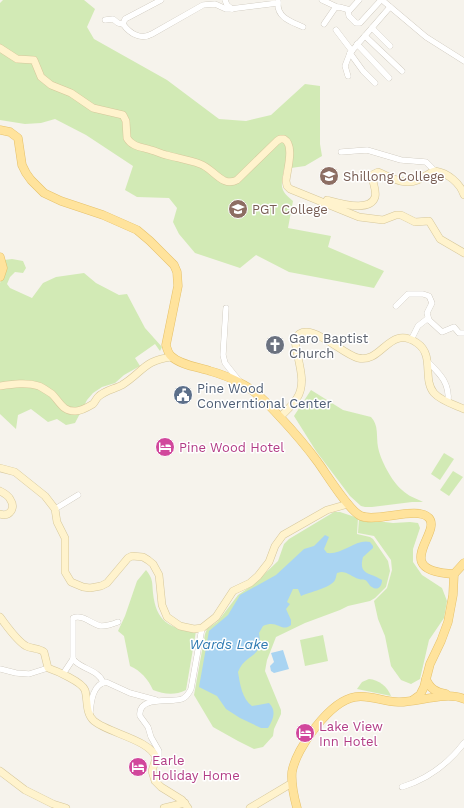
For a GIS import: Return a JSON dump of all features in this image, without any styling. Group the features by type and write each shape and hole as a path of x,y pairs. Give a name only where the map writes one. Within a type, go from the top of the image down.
{"main road":[{"path":"0,130 10,132 18,138 22,165 31,180 44,193 61,201 103,215 137,230 174,265 177,272 178,286 166,345 169,354 172,357 193,366 221,374 255,392 280,417 317,461 348,504 358,515 376,517 418,513 427,516 431,523 429,534 421,556 422,561 424,565 434,572 454,574"},
{"path":"0,257 3,268 3,273 0,277"},
{"path":"410,701 422,692 432,658 441,641 448,622 453,596 454,574 464,562"},
{"path":"426,679 429,686 437,692 464,699"},
{"path":"297,808 292,783 292,773 295,762 312,732 328,712 346,699 358,696 392,702 454,696"}],"street":[{"path":"123,24 125,20 161,0"},
{"path":"225,0 226,5 232,9"},
{"path":"322,0 348,10 352,8 359,0"},
{"path":"348,10 350,16 356,23 360,23 382,0 426,37 464,61"},
{"path":"105,20 113,20 123,24 135,35 144,37 203,5 211,3 226,9 232,9 267,2 278,2 277,9 279,13 287,20 303,27"},
{"path":"324,24 333,9 337,7"},
{"path":"348,76 346,62 351,52 390,7"},
{"path":"372,28 390,46"},
{"path":"336,30 363,71 375,83"},
{"path":"365,36 402,72"},
{"path":"357,44 389,78"},
{"path":"0,48 17,59 34,60 41,76 51,85 71,93 93,108 123,115 126,121 127,138 133,145 154,150 164,155 202,164 226,182 234,182 277,141 282,139 286,140 290,148 287,169 287,186 294,192 353,215 368,219 383,220 399,214 415,222 429,221 440,239 464,253"},
{"path":"342,152 367,150 401,160 426,162 435,171 440,172 454,180 461,187 464,195"},
{"path":"310,197 364,206 373,201 375,197 372,178 374,173 378,172 400,181 407,182 418,180 435,171"},
{"path":"396,306 408,294 429,296 432,303 426,313 429,320 442,332 454,327 459,333 464,333"},
{"path":"226,308 223,359 242,384"},
{"path":"411,340 418,326 424,320 429,320"},
{"path":"280,417 298,398 300,391 301,373 296,339 302,332 311,332 353,356 363,359 374,355 397,338 411,340 423,348 428,362 429,381 434,393 439,398 464,408"},
{"path":"0,386 16,384 39,386 52,394 63,408 69,411 76,411 85,409 93,404 98,397 106,391 127,382 151,362 162,358 172,357"},
{"path":"428,362 444,378 448,402"},
{"path":"0,468 15,472 46,496 55,509 57,522 65,538 65,572 71,582 90,588 101,586 107,583 117,569 128,558 132,556 143,557 152,564 159,576 162,605 167,617 180,626 194,629 202,628 216,617 233,591 250,583 258,576 269,562 277,542 283,536 327,510 348,504"},
{"path":"0,491 7,495 13,504 13,509 10,513 6,515 0,514"},
{"path":"55,509 78,496"},
{"path":"0,617 9,630 22,644 44,652 48,668"},
{"path":"63,674 73,659 73,618 84,618 100,626 118,622"},
{"path":"187,806 178,796 161,787 155,781 152,772 159,757 159,751 148,727 140,716 140,713 144,705 157,701 182,699 189,693 202,628"},
{"path":"73,659 77,664 100,676 103,683"},
{"path":"0,669 29,674 48,668 63,674 82,685 91,718 151,750 156,756 156,761"},
{"path":"90,713 94,694 99,685 106,682 130,694 157,701"},
{"path":"402,787 428,777 445,764 464,743"},
{"path":"0,771 25,790 53,804 66,808"},
{"path":"250,808 292,783"},
{"path":"164,808 187,806"}],"green space":[{"path":"3,0 84,0 95,9 87,27 94,39 167,80 219,119 246,121 271,115 305,84 320,86 320,144 322,156 305,166 284,169 282,180 283,191 293,201 288,228 331,236 328,247 384,271 374,288 289,272 256,255 240,268 195,253 179,234 173,222 177,208 169,198 137,197 125,190 133,166 86,135 55,119 41,123 25,124 0,120 0,3"},
{"path":"12,259 23,261 26,268 23,273 15,272 10,277 7,284 10,288 32,298 43,283 56,277 84,273 96,283 119,295 127,294 145,328 162,347 160,351 155,344 135,358 140,366 124,375 115,383 102,387 93,393 87,400 75,423 66,425 57,419 48,422 31,409 18,415 16,429 0,414 0,283 4,274 4,260"},
{"path":"311,390 343,410 371,417 374,420 379,452 391,476 404,492 423,502 365,507 361,506 350,496 316,451 294,416"},
{"path":"444,453 454,459 440,480 431,474"},
{"path":"453,471 463,477 449,496 440,490"},
{"path":"334,512 340,512 358,518 357,534 373,539 388,561 390,571 386,587 370,601 348,606 305,623 276,637 267,660 265,671 281,710 281,714 274,729 273,736 263,747 254,749 213,727 194,695 205,634 207,629 217,622 238,595 254,584 278,561 284,544 289,539"},
{"path":"359,519 393,523 418,523 420,528 413,549 413,562 422,575 442,588 447,601 444,618 429,640 420,679 411,684 401,680 391,666 385,636 378,619 374,601 387,588 392,570 391,560 374,536 358,533"},
{"path":"146,570 151,578 155,603 161,617 166,622 178,628 196,631 186,690 173,694 153,690 144,676 138,670 130,666 124,636 118,631 125,616 137,581"},
{"path":"323,635 328,661 305,666 300,640"},
{"path":"369,679 382,684 391,696 357,689 362,682"}],"water":[{"name":"Wards Lake","path":"325,535 329,537 324,549 327,553 338,552 360,542 370,542 373,548 363,557 362,567 366,573 382,580 381,585 376,589 365,580 341,572 337,573 333,583 320,590 301,596 298,589 293,589 287,602 290,604 286,609 291,620 291,625 285,628 272,624 263,626 259,633 260,641 257,651 245,661 238,672 242,691 249,703 252,706 269,703 273,709 273,719 268,728 261,728 240,718 226,709 217,696 199,687 209,631 228,615 240,595 276,575 304,549 314,546"},
{"path":"283,650 289,669 274,673 271,671 270,666 274,662 271,653"}],"place":[{"name":"Shillong College","path":"329,176"},
{"name":"PGT College","path":"238,209"},
{"name":"Garo Baptist Church","path":"275,345"},
{"name":"Pine Wood Converntional Center","path":"183,395"},
{"name":"Pine Wood Hotel","path":"165,447"},
{"name":"Lake View Inn Hotel","path":"305,733"},
{"name":"Earle Holiday Home","path":"138,767"}]}
